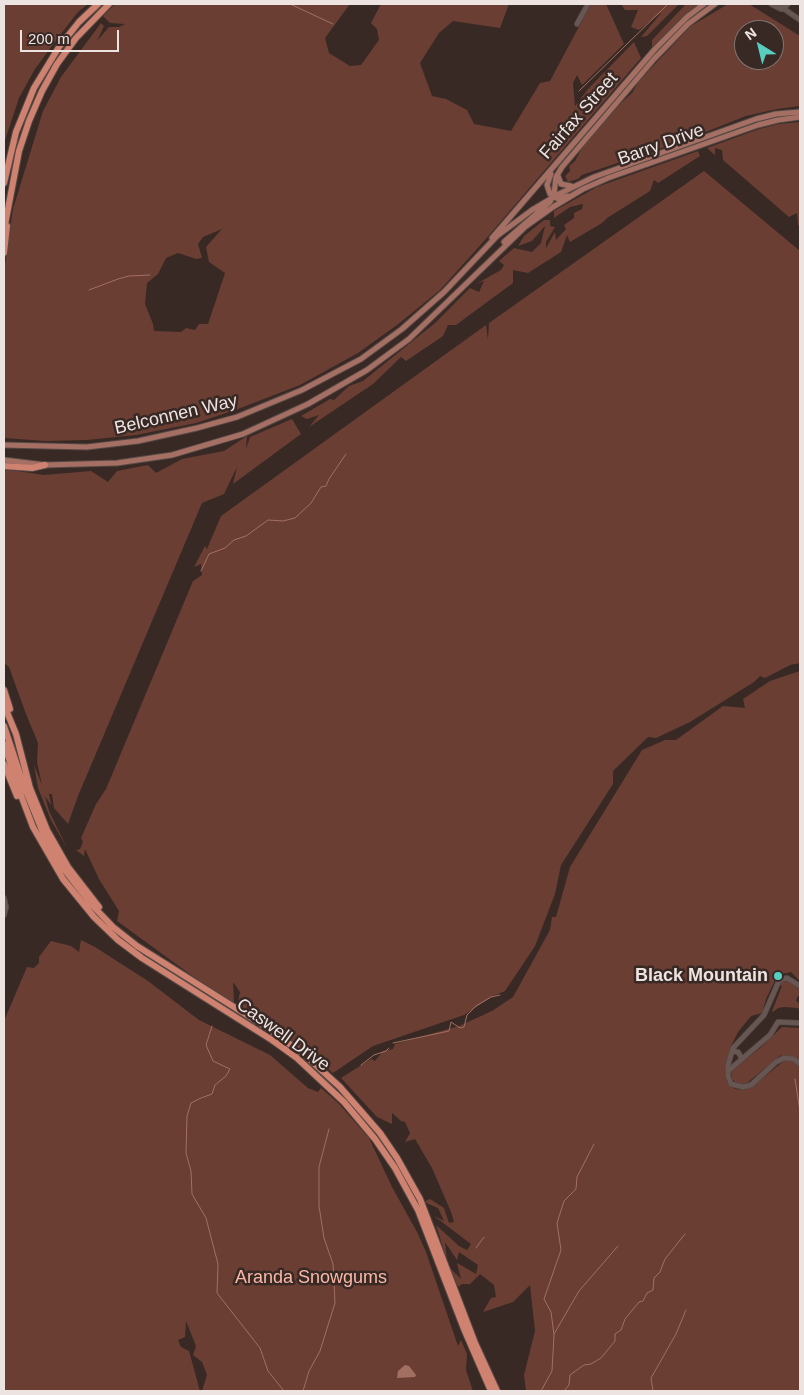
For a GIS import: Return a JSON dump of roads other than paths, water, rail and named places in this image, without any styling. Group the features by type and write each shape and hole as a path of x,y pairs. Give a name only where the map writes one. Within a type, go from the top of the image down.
{"highway":[{"path":"4,183 16,132 34,88 59,47 79,22 98,4"},
{"path":"4,230 24,136 42,91 71,44 86,26 109,4"},
{"path":"4,253 10,198"},
{"path":"4,466 32,468 45,465"},
{"path":"4,690 19,737 26,773"},
{"path":"4,705 16,734 26,773 41,817 68,867 86,892 129,937 178,972"},
{"path":"4,726 37,820 55,855 72,881 113,927 137,946 178,972"},
{"path":"4,744 27,813 50,859"},
{"path":"4,764 34,835 50,859"},
{"name":"Caswell Drive","path":"50,859 83,906 118,940 151,965 286,1050 322,1080 355,1114 385,1153 407,1189 424,1225 461,1321 491,1391"},
{"name":"Caswell Drive","path":"178,972 245,1014 294,1047 318,1066 351,1098 380,1133 406,1172 420,1199 475,1343 497,1391"}],"main road":[{"name":"Fairfax Street","path":"481,252 655,49 682,22 704,4"},
{"name":"Fairfax Street","path":"553,197 555,182 559,172 580,144 666,45 688,24 715,4"},
{"name":"Barry Drive","path":"553,197 574,186 756,119 776,114 800,112"},
{"name":"Barry Drive","path":"538,217 583,190 608,178 758,125 800,117"},
{"path":"558,163 547,183 549,193 553,197 562,198 583,190"},
{"path":"559,172 558,179 561,184 574,186"},
{"path":"465,285 505,241 547,205 553,197"},
{"name":"Belconnen Way","path":"4,445 87,447 138,441 237,417 302,390 361,359 402,330 444,292 481,252 518,220 553,197"},
{"name":"Belconnen Way","path":"4,460 45,465 94,465 141,461 203,447 243,434 308,404 367,370 408,339 513,238 538,217"}],"street":[{"path":"577,24 588,4"},
{"path":"771,4 783,9"},
{"path":"777,4 800,20"},
{"path":"783,9 788,4"},
{"path":"4,898 6,907 4,915"},
{"path":"800,986 787,978 780,980 764,1015 734,1045 728,1072 732,1084 743,1087 751,1084 776,1062 784,1058 794,1059 800,1064"},
{"path":"728,1072 770,1035 778,1022 800,1023"},
{"path":"731,1052 738,1052 741,1060"},
{"path":"731,1052 734,1059 741,1060"}],"waterway":[{"path":"290,4 333,24"},
{"path":"579,91 668,4"},
{"path":"89,290 129,276 150,275"},
{"path":"201,571 209,554 225,548 234,540 246,536 268,520 283,521 295,518 311,503 321,487 326,486 346,454"},
{"path":"393,1043 449,1031 451,1022 460,1028 464,1027 467,1015 476,1006 491,997 500,995"},
{"path":"212,1026 206,1045 213,1061 230,1069 226,1076 215,1085 212,1094 191,1103 187,1116 186,1153 191,1171 192,1194 206,1218 218,1264 217,1293 260,1348 268,1371 284,1391"},
{"path":"361,1065 374,1055 389,1048"},
{"path":"795,1079 800,1111"},
{"path":"303,1391 309,1371 320,1351 335,1303 333,1264 324,1238 319,1206 319,1167 329,1129"},
{"path":"541,1391 552,1371 554,1335 551,1312 544,1299 561,1250 557,1223 564,1201 576,1189 577,1177 594,1144"},
{"path":"564,1391 569,1385 570,1375 584,1365 591,1364 601,1358 615,1341 615,1334 621,1330 625,1319 639,1302 643,1301 647,1293 653,1290 654,1278 660,1272 665,1259 685,1234"},
{"path":"476,1248 484,1237"},
{"path":"554,1334 579,1291 618,1246"},
{"path":"653,1391 651,1378 676,1334 686,1310"}],"place":[{"name":"Black Mountain","path":"778,976"}],"park label":[{"name":"Aranda Snowgums","path":"311,1278"}]}
